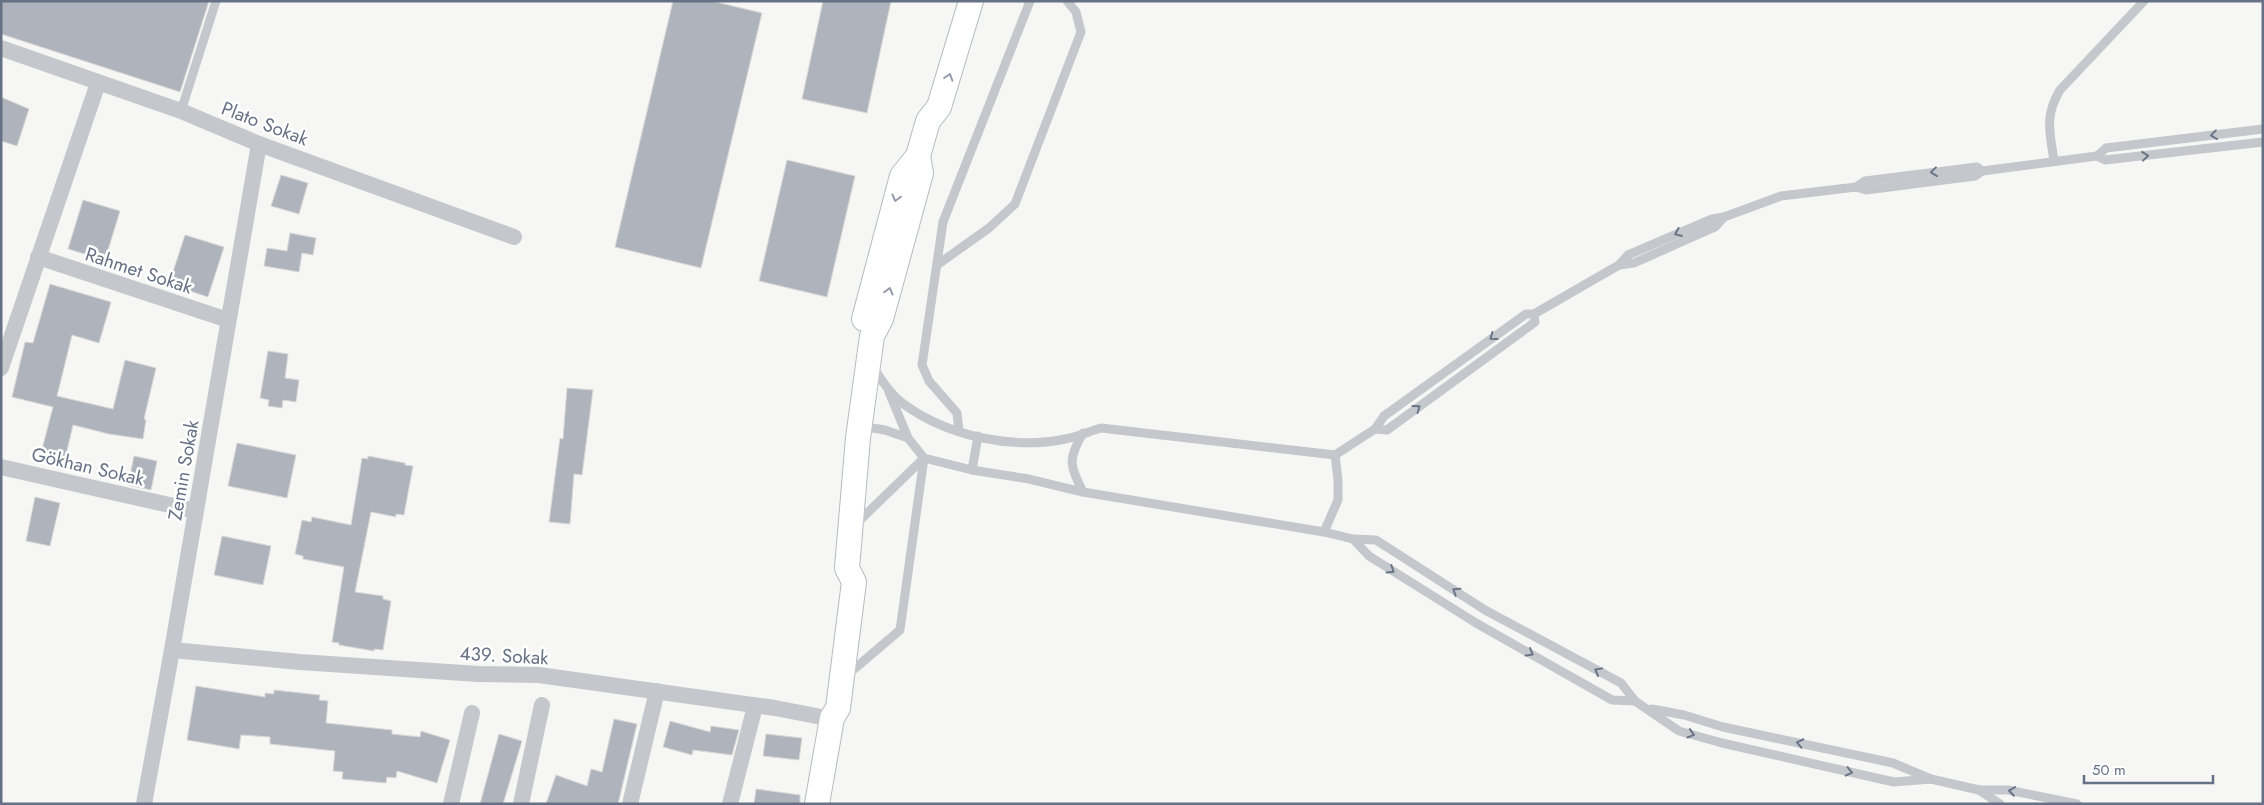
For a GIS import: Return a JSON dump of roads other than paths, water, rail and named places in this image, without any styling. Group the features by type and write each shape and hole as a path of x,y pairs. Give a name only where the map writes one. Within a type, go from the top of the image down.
{"main road":[{"path":"928,121 924,106 954,1"},
{"path":"816,804 832,718 838,708 854,582 847,568 860,426 872,336 881,320 921,173 918,156 928,121 939,107 971,1"},
{"path":"832,718 826,708 838,579 847,568"}],"street":[{"name":"Plato Sokak","path":"1,48 182,111 259,144 514,237"},
{"path":"1,368 98,83"},
{"name":"Zemin Sokak","path":"144,804 259,144"},
{"name":"Rahmet Sokak","path":"38,258 228,320"},
{"name":"Gökhan Sokak","path":"1,467 196,511"},
{"name":"439. Sokak","path":"172,650 478,674 539,675 832,718"},
{"path":"630,804 657,691"},
{"path":"521,804 542,705"},
{"path":"730,804 755,706"},
{"path":"451,804 472,714"}],"lane":[{"path":"182,111 216,1"},
{"path":"959,431 957,413 929,381 922,365 943,222 1030,1"},
{"path":"936,266 989,228 1015,204 1082,32 1076,12 1067,1"},
{"path":"2054,161 2049,116 2054,100 2060,90 2144,1"},
{"path":"2097,156 2106,148 2263,129"},
{"path":"883,383 904,404 944,426 978,436 1007,441 1065,439 1102,428 1335,456 1375,429 1384,416 1392,410 1526,314 1534,314 1619,265 1634,263 1715,227 1724,217 1781,196 1856,187 1866,190 1975,176 1982,171 2097,156 2105,160 2263,142"},
{"path":"1375,429 1387,430 1535,322 1534,314"},
{"path":"869,360 883,383 908,438 924,458 972,470 1029,479 1083,492 1324,532 1353,539 1376,540 1485,610 1621,683 1635,700 1679,731 1722,743 1894,782 1931,779"},
{"path":"860,426 885,430 908,438"},
{"path":"1083,433 1072,452 1072,469 1083,492"},
{"path":"972,470 978,436"},
{"path":"1324,532 1338,500 1335,456"},
{"path":"851,528 924,458"},
{"path":"842,679 900,630 924,458"},
{"path":"1353,539 1369,556 1484,628 1612,700 1635,700"},
{"path":"1650,709 1684,715 1723,727 1893,763 1931,779 1979,790 2008,790 2077,804"},
{"path":"1979,790 2000,804"}]}
